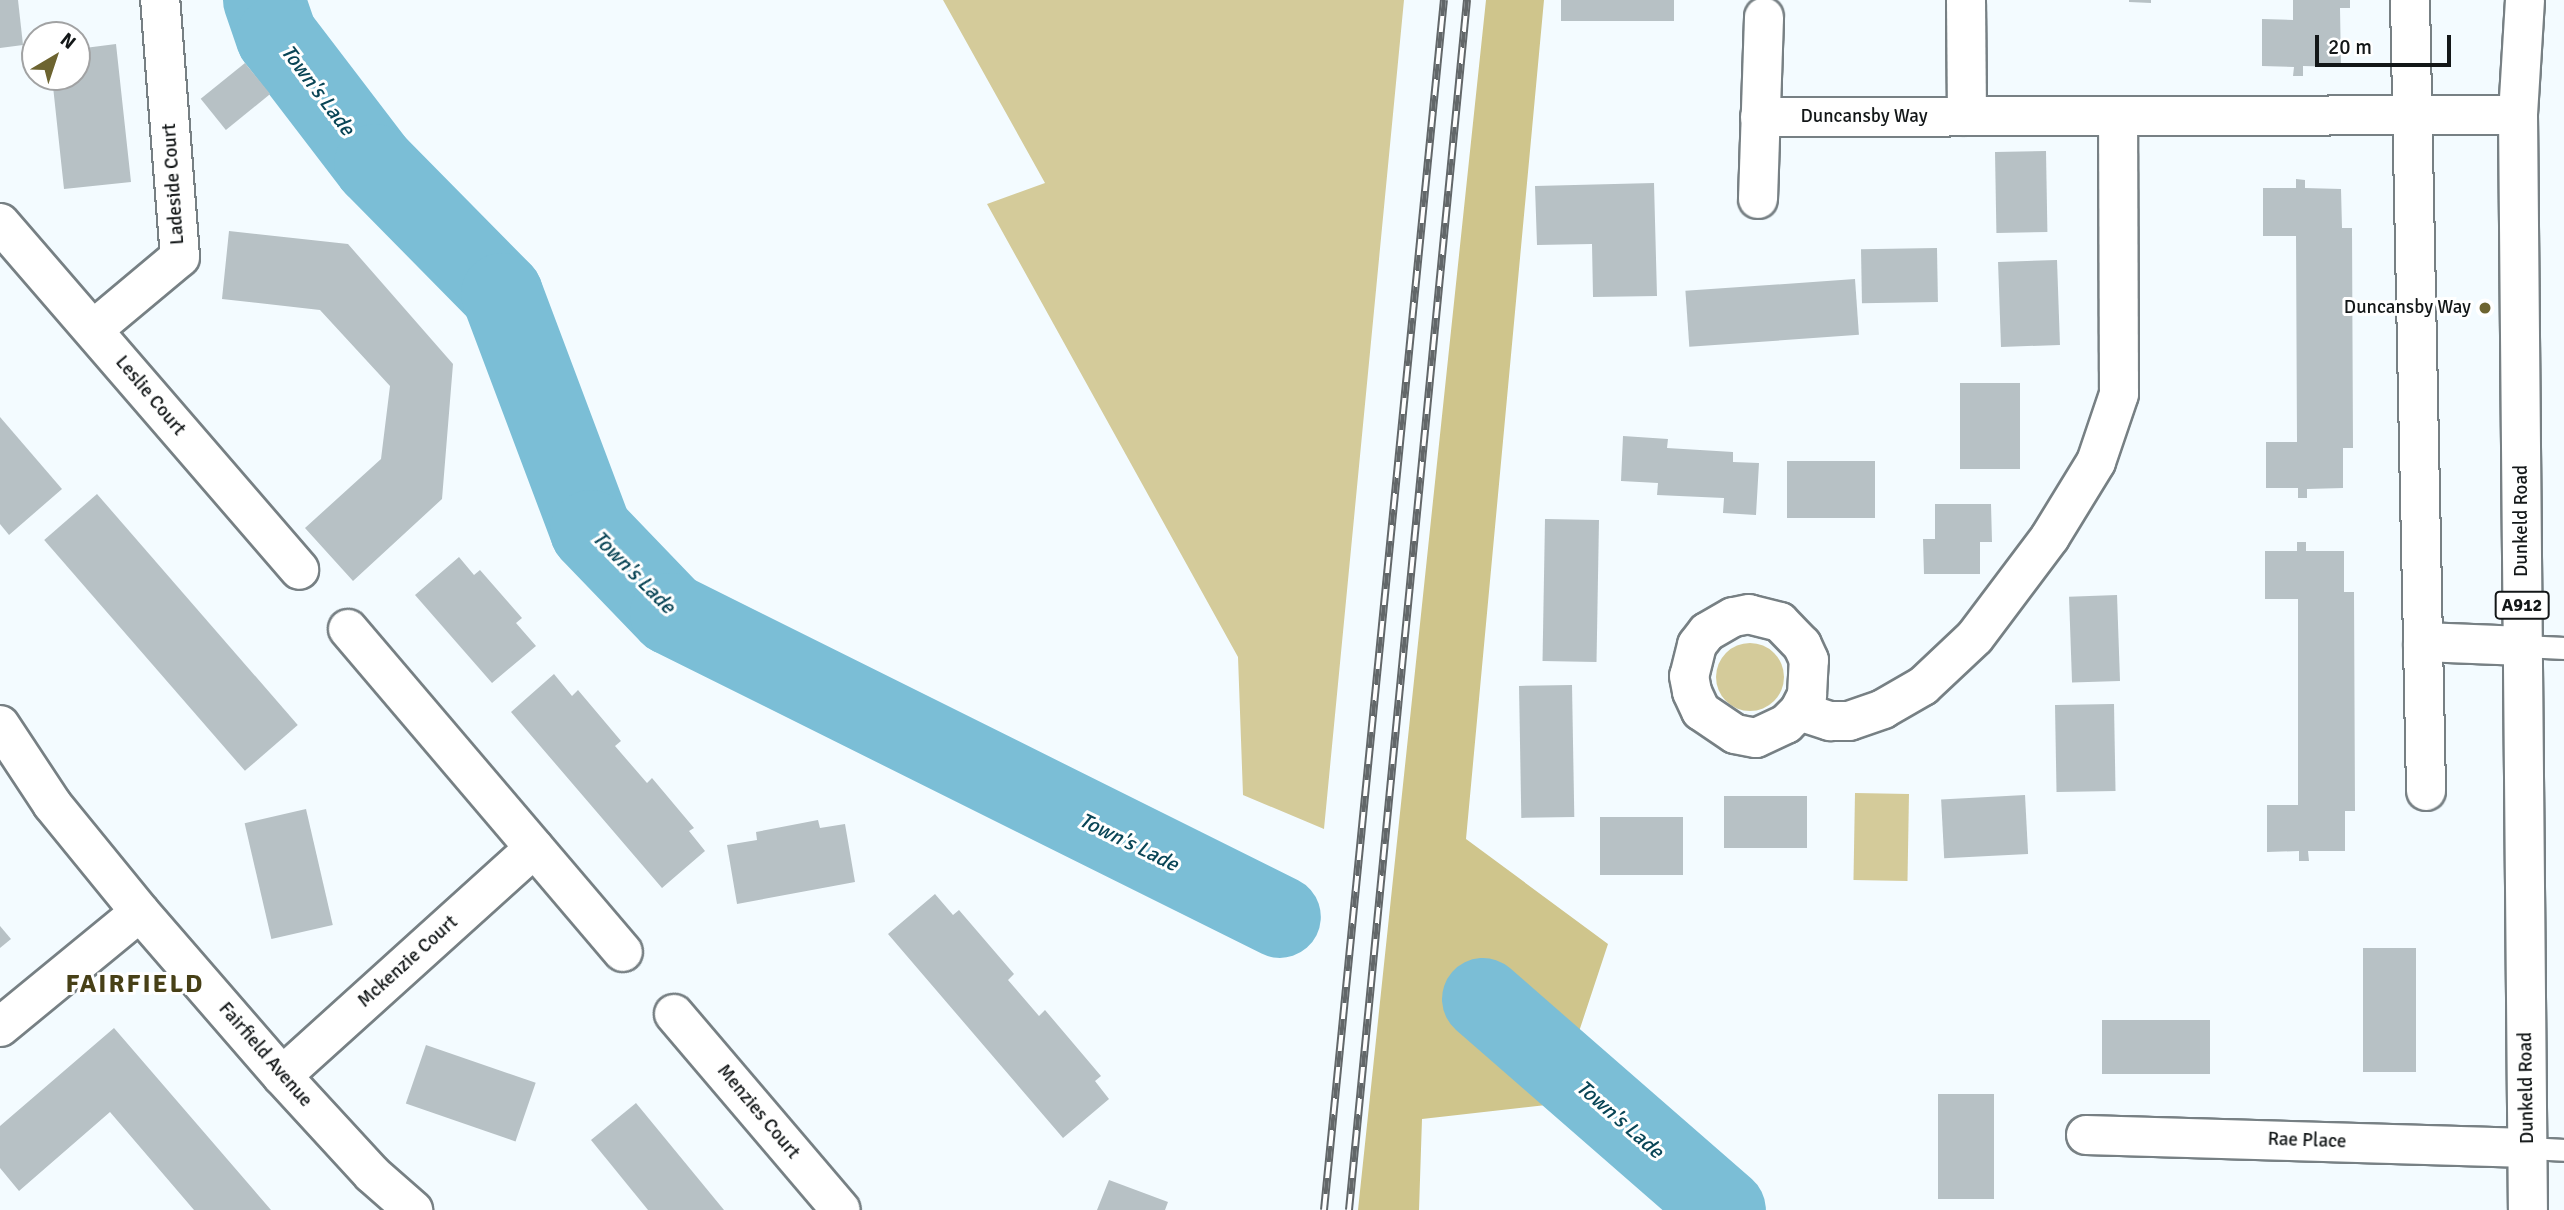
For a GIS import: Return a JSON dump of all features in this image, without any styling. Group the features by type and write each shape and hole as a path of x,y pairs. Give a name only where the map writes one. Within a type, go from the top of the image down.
{"street":[{"name":"Ladeside Court","path":"94,329 180,257 160,0"},
{"path":"1966,0 1967,116"},
{"path":"2410,0 2426,791"},
{"name":"Dunkeld Road","path":"2525,0 2518,116 2522,646 2546,1149 2528,1210"},
{"path":"1758,199 1764,17"},
{"path":"1799,710 1830,721 1849,721 1883,709 1923,686 1975,637 2016,584 2096,462 2110,431 2119,394 2118,116"},
{"name":"Duncansby Way","path":"1760,117 2518,116"},
{"name":"Leslie Court","path":"0,223 299,570"},
{"path":"348,629 623,953"},
{"path":"2423,642 2522,646"},
{"name":"Fairfield Avenue","path":"0,725 52,804 140,912 282,1076 372,1174 413,1210"},
{"name":"Mckenzie Court","path":"282,1076 534,848"},
{"path":"0,1027 140,912"},
{"name":"Menzies Court","path":"674,1014 841,1210"},
{"name":"Rae Place","path":"2086,1135 2546,1149"}],"lane":[{"path":"2522,646 2564,648"}],"shaded area":[{"path":"943,0 1404,0 1324,829 1243,795 1238,657 987,204 1045,183"},
{"path":"1486,0 1544,0 1466,839 1608,944 1555,1104 1422,1119 1419,1210 1358,1210"},
{"path":"1750,643 1763,646 1774,653 1781,664 1784,677 1781,690 1774,701 1763,708 1750,711 1737,708 1726,701 1719,690 1716,677 1719,664 1726,653 1737,646"},
{"path":"1855,793 1909,794 1907,881 1853,880"}],"building":[{"path":"0,0 18,0 21,45 0,48"},
{"path":"1561,0 1674,0 1674,21 1561,21"},
{"path":"2151,0 2151,3 2129,2"},
{"path":"2293,0 2350,0 2350,8 2340,8 2341,67 2303,66 2303,76 2293,76 2294,67 2262,66 2262,19 2293,20"},
{"path":"116,44 131,182 64,189 54,91 91,91 91,47"},
{"path":"245,63 270,94 226,130 201,99"},
{"path":"2046,151 2047,232 1996,233 1995,152"},
{"path":"2296,179 2305,180 2305,188 2341,189 2342,228 2352,228 2353,448 2343,448 2343,488 2307,489 2307,498 2298,498 2298,488 2266,488 2266,442 2297,442 2296,236 2263,236 2263,188 2296,188"},
{"path":"1654,183 1657,296 1593,297 1592,244 1537,245 1535,186"},
{"path":"229,231 348,244 453,364 442,499 353,581 305,528 381,459 390,386 320,310 222,299"},
{"path":"1937,248 1938,302 1862,303 1861,249"},
{"path":"2057,260 2060,345 2001,347 1998,262"},
{"path":"1855,279 1859,335 1689,347 1685,291"},
{"path":"1960,383 2020,383 2020,469 1960,469"},
{"path":"0,417 62,489 9,535 0,524"},
{"path":"1623,436 1668,439 1667,448 1733,452 1733,462 1759,463 1756,515 1723,513 1724,498 1657,495 1658,483 1621,481"},
{"path":"1787,461 1875,461 1875,518 1787,518"},
{"path":"97,494 298,725 245,771 44,540"},
{"path":"1935,504 1991,504 1992,542 1980,542 1980,574 1924,574 1923,539 1935,539"},
{"path":"1545,519 1599,520 1597,662 1543,661"},
{"path":"2297,542 2306,542 2306,551 2344,551 2344,592 2354,592 2355,811 2345,811 2345,851 2308,851 2309,861 2299,861 2299,851 2267,852 2267,805 2298,805 2298,599 2265,599 2265,551 2297,551"},
{"path":"459,557 474,575 480,570 522,618 516,623 536,646 492,683 415,595"},
{"path":"2117,595 2120,681 2072,683 2069,597"},
{"path":"554,674 572,696 578,690 621,741 615,746 647,783 652,778 694,828 689,831 705,851 662,888 511,712"},
{"path":"1572,685 1574,817 1521,818 1519,686"},
{"path":"2114,704 2116,791 2057,792 2055,705"},
{"path":"2025,795 2028,854 1944,858 1941,799"},
{"path":"1724,796 1807,796 1807,848 1724,848"},
{"path":"306,809 333,925 271,939 245,823"},
{"path":"1600,817 1683,817 1683,875 1600,875"},
{"path":"818,820 820,828 845,824 855,882 737,904 727,845 757,840 756,832"},
{"path":"935,894 953,915 959,910 1014,974 1008,980 1039,1016 1045,1010 1101,1076 1095,1081 1109,1099 1063,1138 888,934"},
{"path":"0,926 11,939 0,948"},
{"path":"2363,948 2416,948 2416,1072 2363,1072"},
{"path":"2102,1020 2210,1020 2210,1074 2102,1074"},
{"path":"114,1028 271,1210 194,1210 110,1112 19,1191 0,1168 0,1126"},
{"path":"426,1045 536,1083 515,1141 406,1104"},
{"path":"1938,1094 1994,1094 1994,1199 1938,1199"},
{"path":"636,1103 724,1210 648,1210 591,1140"},
{"path":"1109,1180 1168,1202 1165,1210 1097,1210"}],"waterway":[{"name":"Town's Lade","path":"264,0 277,37 375,165 502,294 591,531 671,614 1280,917"},
{"name":"Town's Lade","path":"1483,999 1725,1210"}],"railway":[{"path":"1324,1210 1444,0"},
{"path":"1349,1210 1467,0"}],"place":[{"name":"Duncansby Way","path":"2485,308"}],"district":[{"name":"FAIRFIELD","path":"135,985"}]}
